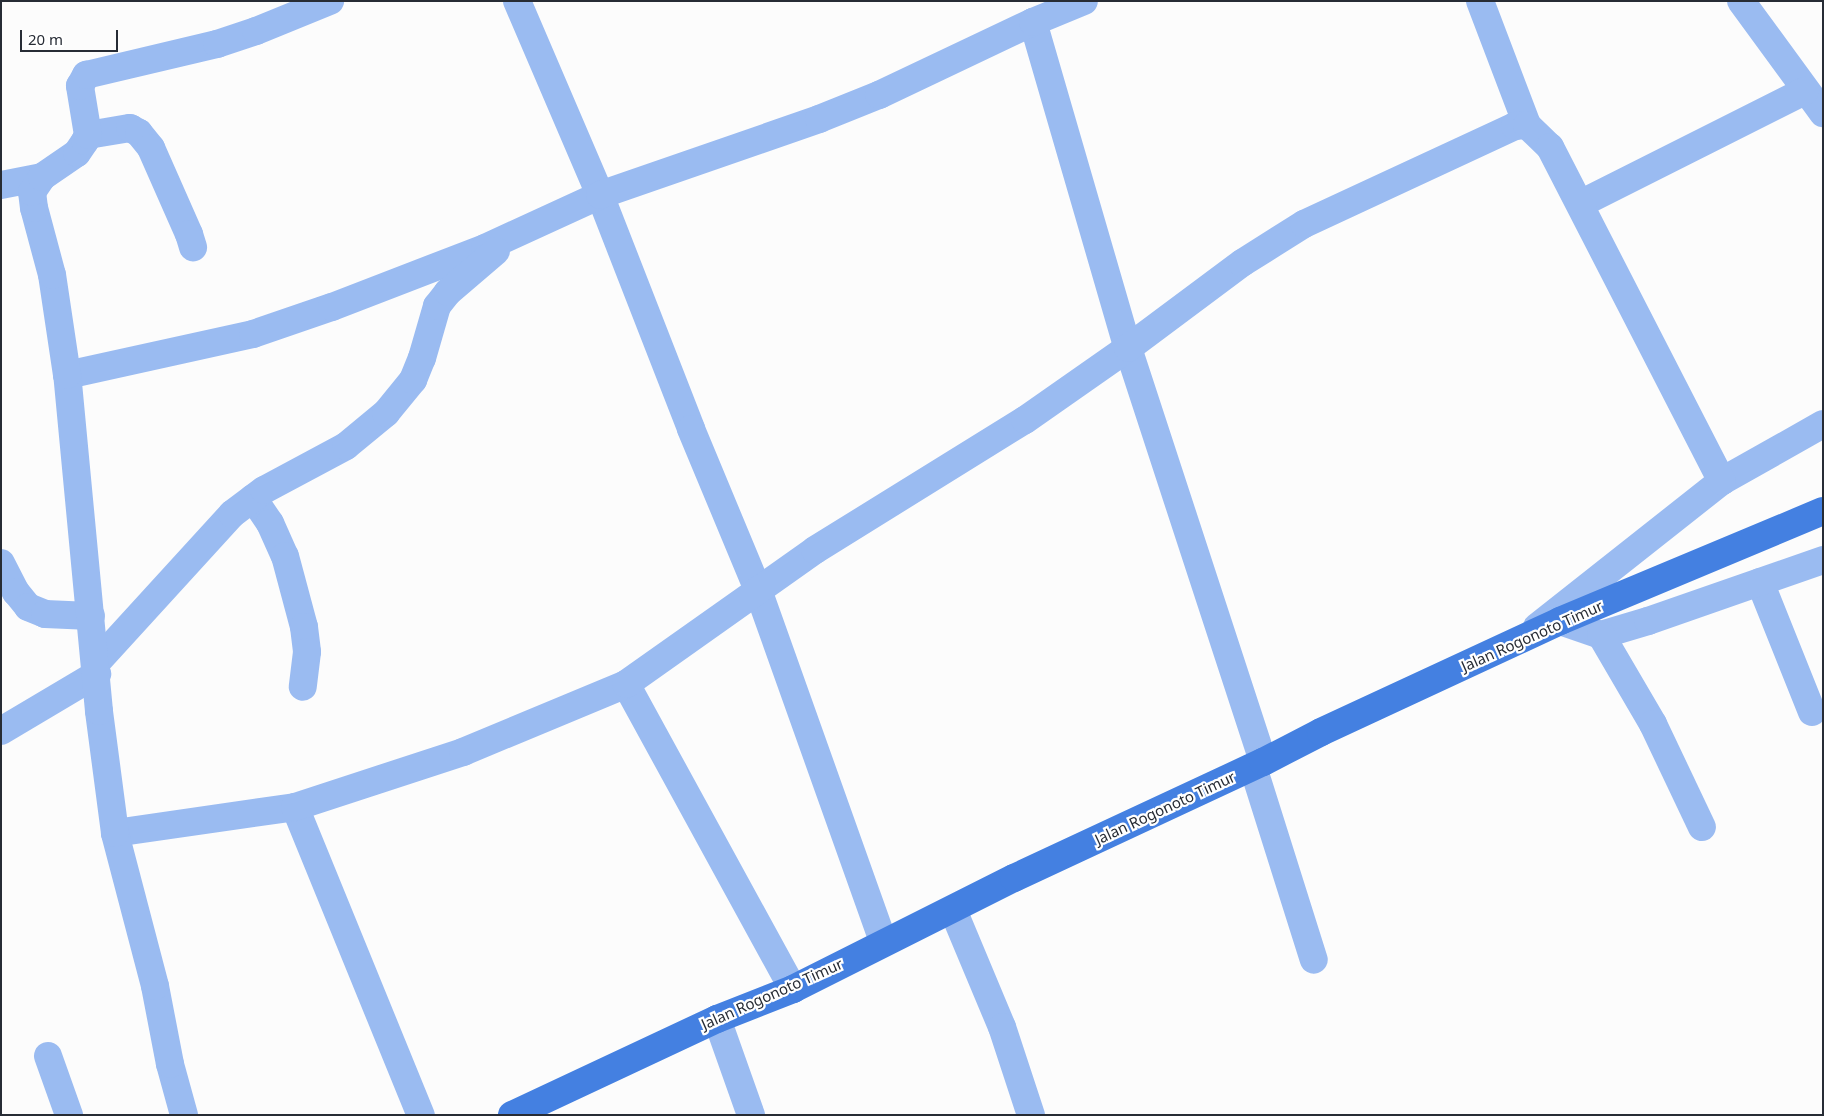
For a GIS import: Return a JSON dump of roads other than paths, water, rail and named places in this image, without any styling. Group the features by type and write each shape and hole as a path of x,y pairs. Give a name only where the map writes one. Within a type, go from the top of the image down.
{"main road":[{"name":"Jalan Rogonoto Timur","path":"512,1115 717,1019 793,988 1014,878 1560,621 1823,511"}],"street":[{"path":"184,1115 170,1064 155,986 115,832 96,669 67,375 52,275 32,199 32,192 42,177 77,153 88,135 80,86 86,74 217,44 256,31 330,1"},
{"path":"517,1 600,194 691,429 758,590 883,942"},
{"path":"67,375 253,334 341,304 513,236 600,194 836,112 888,91 1033,22 1084,1"},
{"path":"1480,1 1527,125 1550,148 1722,481"},
{"path":"1741,1 1805,91 1823,112"},
{"path":"1033,22 1128,348 1258,764 1314,960"},
{"path":"1580,204 1805,91"},
{"path":"115,832 295,807 463,752 626,684 815,550 1025,420 1128,348 1242,263 1304,224 1496,134 1515,126 1527,125"},
{"path":"88,135 130,128 139,133 151,148 193,247"},
{"path":"1,185 42,177"},
{"path":"1,731 96,669 232,514 264,490 346,446 386,413 413,380 422,358 437,306 448,292 513,236"},
{"path":"1522,640 1722,481 1823,424"},
{"path":"253,498 270,523 285,556 304,627 307,652 303,688"},
{"path":"1560,621 1601,634 1648,621 1823,560"},
{"path":"1,562 16,592 28,607 45,614 91,616"},
{"path":"1760,582 1812,712"},
{"path":"1601,634 1653,724 1702,827"},
{"path":"626,684 793,988"},
{"path":"295,807 421,1115"},
{"path":"953,910 1002,1027 1031,1115"},
{"path":"717,1019 751,1115"},
{"path":"48,1056 68,1115"}]}
